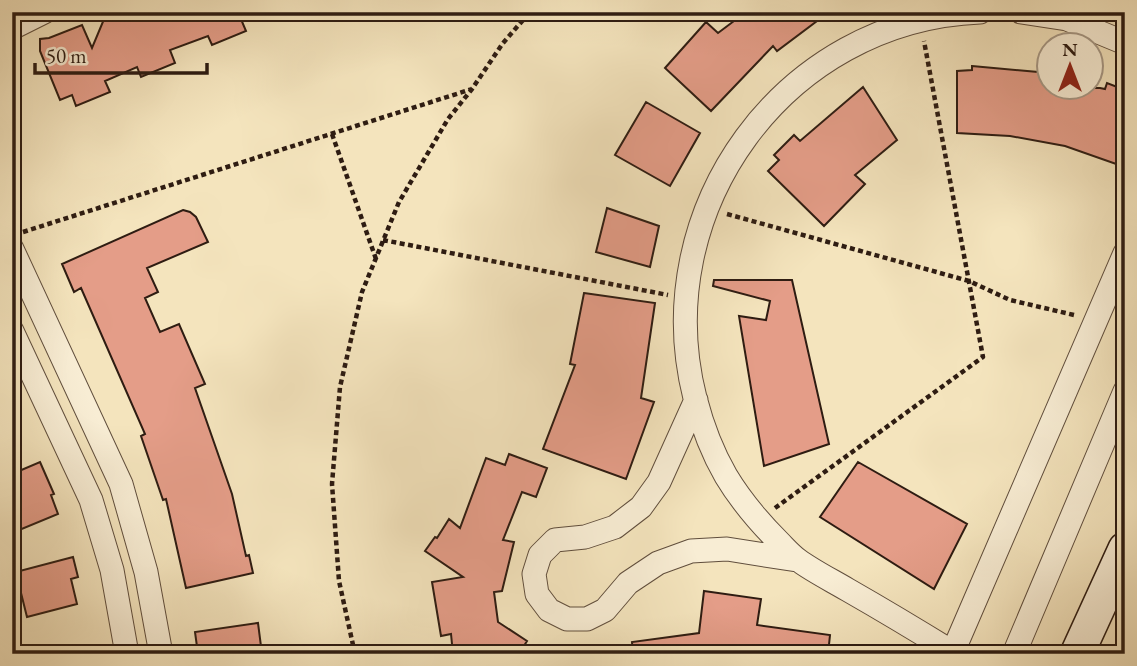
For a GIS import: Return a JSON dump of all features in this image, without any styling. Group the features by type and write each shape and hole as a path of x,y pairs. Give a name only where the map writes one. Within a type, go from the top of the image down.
{"street":[{"path":"12,28 44,12"},
{"path":"980,12 956,13 902,25 851,47 804,77 764,114 731,159 706,208 690,261 684,316 689,372 702,425 726,475 757,521 797,560 952,653 1125,253"},
{"path":"1021,12 1067,19 1125,43"},
{"path":"12,249 121,484 146,572 161,654"},
{"path":"12,331 91,500 112,570 127,654"},
{"path":"1014,654 1125,391"},
{"path":"696,401 659,482 641,507 615,527 585,537 555,540 540,555 534,574 537,594 549,610 567,619 587,619 605,610 628,583 658,563 691,551 727,550 797,560"},
{"path":"1077,654 1125,549"}],"path":[{"path":"355,654 339,581 332,484 340,387 362,292 398,202 448,118 472,89 503,43 530,12"},
{"path":"757,521 984,357 920,21"},
{"path":"12,235 472,89"},
{"path":"332,134 376,259"},
{"path":"706,208 969,281 1010,300 1096,319"},
{"path":"383,240 686,299"}],"building":[{"path":"107,12 238,12 246,31 212,45 208,36 170,50 175,63 141,77 137,67 105,81 110,92 76,106 72,95 60,100 40,51 40,39 82,25 92,48"},
{"path":"746,12 829,12 777,51 773,46 711,111 665,68 706,22 718,33"},
{"path":"972,66 1036,72 1036,102 1106,102 1107,83 1125,90 1125,152 1119,165 1065,146 1010,136 957,133 957,71 972,70"},
{"path":"863,87 897,140 855,175 865,184 824,226 768,171 779,160 774,155 794,135 800,141"},
{"path":"646,102 700,133 670,186 615,155"},
{"path":"607,208 659,226 650,267 596,252"},
{"path":"183,210 196,217 208,242 147,268 158,292 145,298 160,332 179,324 205,384 195,388 232,494 246,556 249,555 253,573 186,588 166,499 163,500 141,436 145,434 81,288 74,292 62,264"},
{"path":"714,280 792,280 829,444 764,466 739,316 766,320 770,301 713,286"},
{"path":"584,293 655,303 641,398 654,402 626,479 543,449 575,365 570,364"},
{"path":"509,454 547,468 536,497 522,492 503,540 514,542 502,591 494,592 498,622 527,641 519,654 453,654 451,634 441,636 432,582 463,577 425,551 449,519 460,528 486,458 505,465"},
{"path":"40,462 54,494 51,495 58,514 12,533 12,474"},
{"path":"858,462 967,524 934,589 820,517"},
{"path":"73,557 78,577 71,579 77,604 27,617 20,589 12,591 12,573"},
{"path":"704,591 761,599 757,625 830,635 828,654 633,654 632,642 699,633"},
{"path":"258,623 262,654 198,654 195,632"}]}
